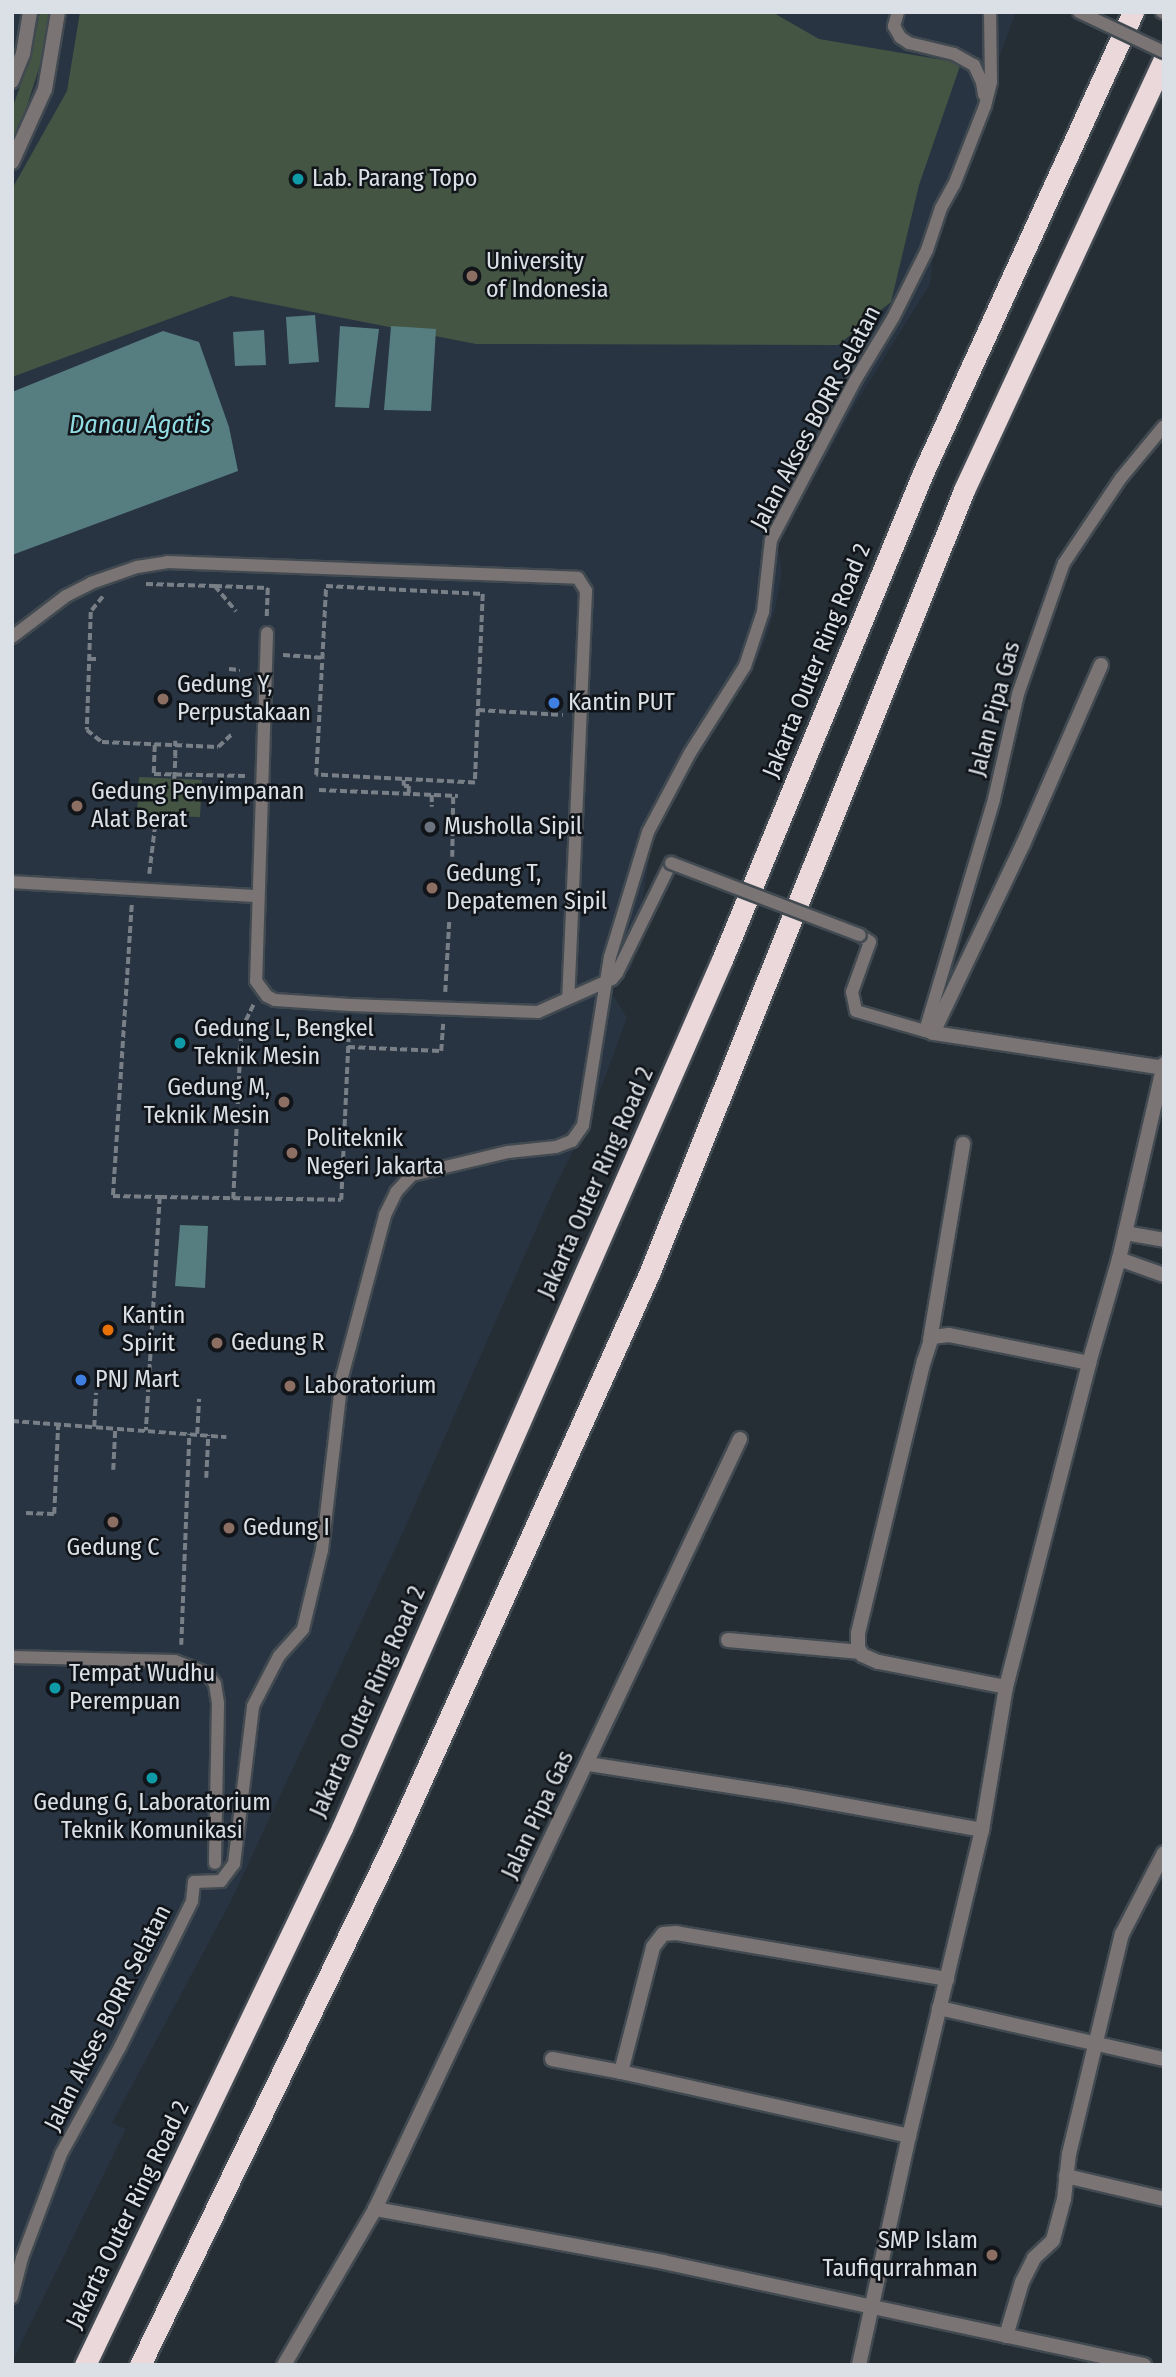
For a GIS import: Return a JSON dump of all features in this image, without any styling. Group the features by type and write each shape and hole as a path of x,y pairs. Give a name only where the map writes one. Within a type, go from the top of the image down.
{"highway":[{"name":"Jakarta Outer Ring Road 2","path":"85,2365 342,1828 722,960 923,473 1133,12"},
{"path":"140,2365 390,1850 649,1275 964,490 1164,60"}],"street":[{"path":"12,81 23,54 30,12"},
{"path":"12,162 46,89 58,12"},
{"path":"859,2365 909,2136 982,1830 1006,1687 1089,1363 1119,1259 1163,1067 929,1032 1023,844 1101,664"},
{"path":"860,1652 858,1633 930,1340 963,1144"},
{"path":"1125,1233 1164,1240"},
{"path":"1119,1259 1164,1275"},
{"path":"930,1340 935,1336 949,1335 1089,1363"},
{"name":"Jalan Pipa Gas","path":"284,2365 375,2209 740,1439"},
{"path":"728,1640 860,1652 878,1662 1006,1687"},
{"path":"588,1763 982,1830"},
{"path":"1006,2336 1022,2282 1034,2258 1053,2240 1095,2044 1122,1934 1164,1853"},
{"path":"621,2072 653,1947 663,1934 676,1933 947,1979"},
{"path":"939,2008 1164,2059"},
{"path":"552,2059 909,2136"},
{"path":"1066,2176 1164,2199"},
{"path":"375,2209 663,2262 1144,2365"}],"lane":[{"path":"898,12 894,26 900,37 909,43 954,54 974,65 982,82 985,106"},
{"name":"Jalan Akses BORR Selatan","path":"12,2297 22,2258 61,2154 120,2047 192,1901 194,1882 221,1881 234,1864 253,1706 279,1657 303,1629 322,1550 342,1377 370,1265 396,1192 412,1175 508,1152 556,1147 572,1141 583,1125 605,981 648,832 690,752 746,666 763,612 771,540 856,379 893,318 927,250 941,208 985,106 990,82 990,12"},
{"path":"1079,12 1164,52"},
{"name":"Jalan Pipa Gas","path":"929,1032 994,799 1018,694 1064,562 1121,478 1164,426"},
{"path":"12,637 66,596 91,583 137,567 167,562 578,578 586,592 568,998"},
{"path":"267,633 256,981 260,990 275,1000 538,1012 611,979 621,966 671,863 860,935 870,942 852,992 856,1011 929,1032"},
{"path":"12,882 258,896"},
{"path":"12,1657 180,1662 207,1673 217,1692 215,1863"}],"path":[{"path":"140,584 268,588 268,604"},
{"path":"215,586 236,611"},
{"path":"326,586 483,594 475,783 316,775 322,658 326,586"},
{"path":"107,592 91,612 87,730 102,742 155,746 218,747 232,734"},
{"path":"267,654 322,658"},
{"path":"89,659 97,659"},
{"path":"229,669 240,670"},
{"path":"478,710 564,715"},
{"path":"174,777 175,741"},
{"path":"155,746 154,774 174,777 245,777 246,755 264,755"},
{"path":"404,780 404,786 409,786 409,794"},
{"path":"319,790 458,796"},
{"path":"432,795 432,807"},
{"path":"452,857 453,796"},
{"path":"147,890 156,816"},
{"path":"133,889 113,1196 341,1200 350,1005"},
{"path":"348,1047 441,1051 449,921"},
{"path":"233,1199 241,1030 260,990"},
{"path":"146,1431 160,1197"},
{"path":"147,1309 153,1309"},
{"path":"153,1319 166,1319"},
{"path":"94,1427 96,1393"},
{"path":"197,1434 199,1399"},
{"path":"12,1421 226,1437"},
{"path":"26,1513 54,1514 58,1424"},
{"path":"113,1470 116,1429"},
{"path":"180,1662 189,1434"},
{"path":"206,1478 208,1435"}],"shaded area":[{"path":"12,12 1016,12 936,227 930,284 856,403 782,535 778,548 782,573 775,610 765,641 754,666 654,828 632,967 613,988 613,995 627,1018 591,1115 553,1191 404,1530 231,1901 112,2123 126,2129 12,2362"},
{"path":"40,12 51,12 44,53 20,127 12,141 12,109 31,56"},
{"name":"University of Indonesia","path":"80,12 772,12 819,39 961,63 919,185 891,302 838,345 476,344 231,296 12,377 12,189 67,91"},
{"path":"139,777 202,780 200,817 137,815"}],"water":[{"path":"315,315 319,362 289,364 286,317"},
{"path":"340,326 379,329 369,408 335,407"},
{"path":"391,326 436,329 431,411 384,410"},
{"path":"264,330 266,365 235,366 233,332"},
{"name":"Danau Agatis","path":"163,331 199,342 229,427 238,471 12,555 12,392"},
{"path":"180,1225 208,1226 205,1288 175,1286"}],"place":[{"name":"Lab. Parang Topo","path":"298,179"},
{"name":"University of Indonesia","path":"472,276"},
{"name":"Gedung Y, Perpustakaan","path":"163,699"},
{"name":"Kantin PUT","path":"554,703"},
{"name":"Gedung Penyimpanan Alat Berat","path":"77,806"},
{"name":"Musholla Sipil","path":"430,827"},
{"name":"Gedung T, Depatemen Sipil","path":"432,888"},
{"name":"Gedung L, Bengkel Teknik Mesin","path":"180,1043"},
{"name":"Gedung M, Teknik Mesin","path":"284,1102"},
{"name":"Politeknik Negeri Jakarta","path":"292,1153"},
{"name":"Kantin Spirit","path":"108,1330"},
{"name":"Gedung R","path":"217,1343"},
{"name":"PNJ Mart","path":"81,1380"},
{"name":"Laboratorium","path":"290,1386"},
{"name":"Gedung C","path":"113,1522"},
{"name":"Gedung I","path":"229,1528"},
{"name":"Tempat Wudhu Perempuan","path":"55,1688"},
{"name":"Gedung G, Laboratorium Teknik Komunikasi","path":"152,1778"},
{"name":"SMP Islam Taufiqurrahman","path":"992,2255"}]}
